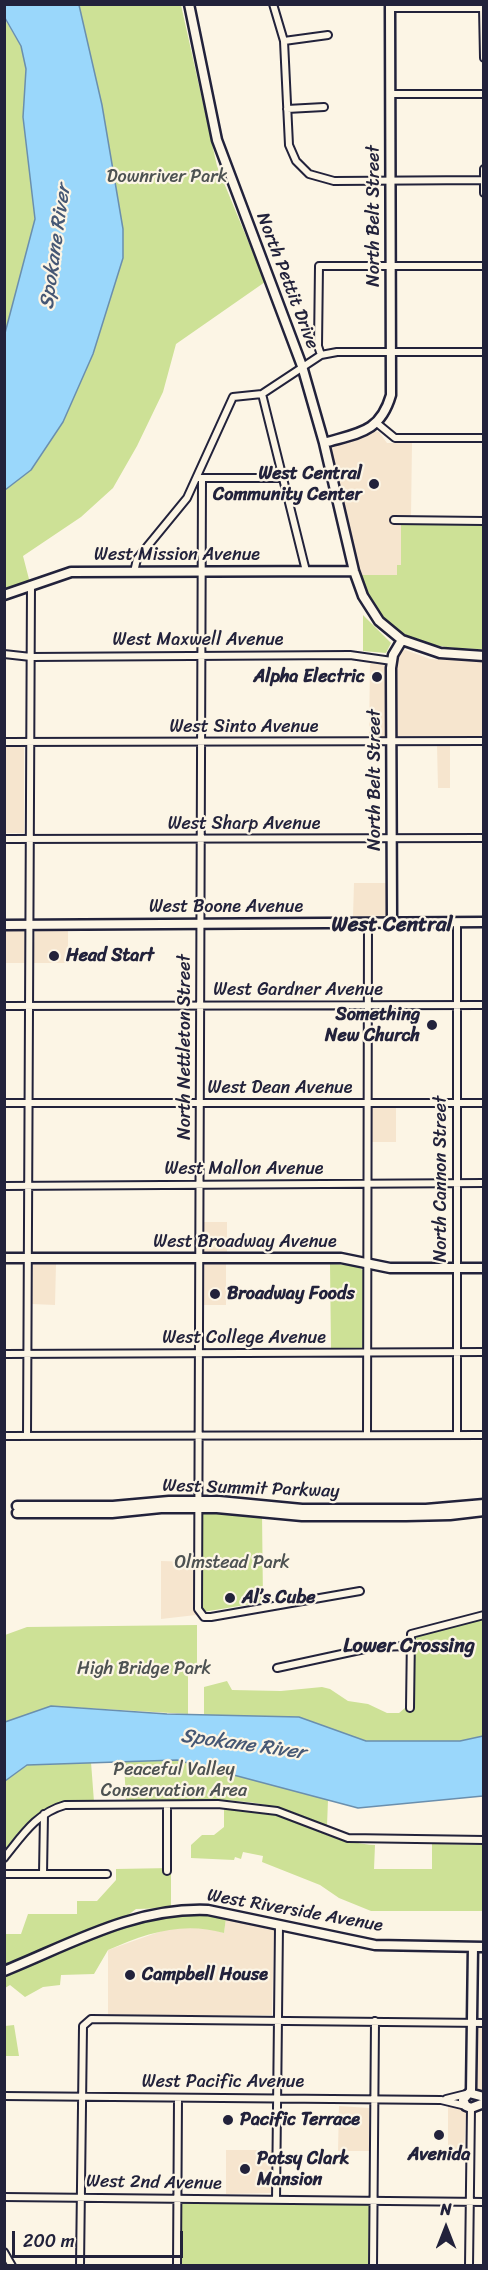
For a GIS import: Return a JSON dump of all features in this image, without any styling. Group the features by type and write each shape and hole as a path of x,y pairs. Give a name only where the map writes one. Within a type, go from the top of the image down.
{"street":[{"name":"North Pettit Drive","path":"189,4 219,147 302,366 324,443 354,571 371,611 402,640"},
{"path":"273,4 284,41 287,109 292,153 309,174 334,181 483,180"},
{"path":"390,6 483,7 483,58"},
{"name":"North Belt Street","path":"378,424 386,413 391,396 390,6"},
{"path":"284,41 328,34"},
{"path":"390,94 483,94"},
{"path":"287,109 324,107"},
{"path":"483,169 483,193"},
{"path":"321,355 318,346 319,266 483,266"},
{"path":"134,572 137,559 187,498 199,478 233,397 262,394 321,355 483,352"},
{"path":"262,394 306,571"},
{"path":"324,443 378,424 395,438 483,438"},
{"path":"199,478 283,478"},
{"name":"North Nettleton Street","path":"199,478 202,838 198,1608 200,1614 214,1617 360,1591"},
{"path":"394,520 483,521"},
{"name":"West Mission Avenue","path":"4,595 64,573 354,571"},
{"path":"27,1436 31,585"},
{"path":"402,640 433,651 483,656"},
{"name":"North Belt Street","path":"392,923 392,661 402,640"},
{"name":"West Maxwell Avenue","path":"4,654 31,657 350,655 392,661"},
{"name":"West Sinto Avenue","path":"4,742 483,741"},
{"name":"West Sharp Avenue","path":"4,840 483,838"},
{"name":"West Boone Avenue","path":"4,925 483,922"},
{"path":"367,1435 368,923"},
{"name":"North Cannon Street","path":"457,923 457,1435"},
{"name":"West Gardner Avenue","path":"4,1006 483,1005"},
{"name":"West Dean Avenue","path":"4,1103 483,1102"},
{"name":"West Mallon Avenue","path":"4,1186 483,1183"},
{"name":"West Broadway Avenue","path":"4,1258 341,1258 390,1268 483,1268"},
{"name":"West College Avenue","path":"4,1354 483,1352"},
{"path":"4,1436 483,1435"},
{"name":"West Summit Parkway","path":"17,1510 199,1504 330,1513 450,1515 483,1511"},
{"name":"West Summit Parkway","path":"406,1513 483,1504"},
{"path":"410,1708 411,1633 483,1615"},
{"path":"277,1668 374,1647 410,1646"},
{"path":"4,1858 32,1823 44,1814 65,1805 218,1804 277,1811 348,1838 483,1840"},
{"path":"167,1805 167,1871"},
{"path":"43,1874 44,1814"},
{"path":"4,1874 107,1874"},
{"name":"West Riverside Avenue","path":"4,1971 124,1921 148,1915 208,1910 375,1945 483,1947"},
{"path":"276,2200 279,1926"},
{"path":"469,2265 474,2106 479,2100 474,2095 473,1947"},
{"path":"80,2265 81,2097 83,2026 86,2021 278,2020 483,2023"},
{"path":"373,2265 375,2021"},
{"path":"474,2095 463,2100 474,2106"},
{"name":"West Pacific Avenue","path":"441,2100 474,2095"},
{"name":"West Pacific Avenue","path":"4,2096 441,2100 474,2106"},
{"path":"177,2265 178,2098"},
{"name":"West 2nd Avenue","path":"4,2197 483,2202"},
{"path":"4,2252 12,2265"}],"shaded area":[{"path":"374,431 379,432 387,443 412,443 411,517 401,517 401,565 397,575 361,575 331,452 333,446"},
{"path":"403,649 430,659 483,661 483,737 397,736 395,663"},
{"path":"370,662 382,663 386,667 385,729 387,734 384,738 369,738"},
{"path":"437,745 450,745 450,788 438,788"},
{"path":"5,747 24,747 24,833 5,833"},
{"path":"354,883 387,883 386,916 353,917"},
{"path":"4,928 25,930 25,963 5,963"},
{"path":"35,928 68,928 68,963 33,963"},
{"path":"396,1106 396,1142 369,1142 370,1107"},
{"path":"204,1222 227,1222 227,1253 204,1253"},
{"path":"33,1264 56,1264 55,1305 32,1304"},
{"path":"204,1264 226,1264 226,1305 204,1305"},
{"path":"161,1561 193,1562 196,1615 161,1619"},
{"path":"226,1918 274,1929 272,2015 108,2016 108,1950 170,1928 207,1928 224,1933"},
{"path":"475,2027 483,2027 483,2094 474,2088"},
{"path":"339,2106 369,2108 369,2151 338,2151"},
{"path":"448,2107 462,2108 466,2114 464,2152 448,2152"},
{"path":"226,2150 272,2150 271,2193 226,2194"}],"green space":[{"name":"Downriver Park","path":"79,5 181,5 217,166 265,282 176,344 163,392 137,446 113,488 81,517 23,556 30,583 5,592 5,490 31,470 63,422 93,353 123,257 123,229 102,105"},
{"path":"4,18 21,46 26,69 23,117 35,219 5,333"},
{"path":"483,523 483,649 442,646 424,642 407,636 392,626 369,596 361,575 397,575 397,565 401,565 401,524"},
{"path":"363,615 391,643 386,653 363,651"},
{"path":"330,1264 353,1265 363,1270 363,1349 331,1349"},
{"name":"Olmstead Park","path":"203,1511 262,1513 263,1602 203,1612 200,1608"},
{"path":"483,1617 483,1736 460,1741 366,1741 299,1717 204,1715 204,1687 227,1681 232,1690 281,1691 322,1687 330,1689 348,1701 368,1704 387,1713 399,1713 405,1708 412,1708 412,1636"},
{"name":"High Bridge Park","path":"197,1625 197,1666 188,1668 188,1714 51,1706 5,1722 5,1635 27,1627"},
{"name":"Peaceful Valley Conservation Area","path":"177,1760 328,1800 327,1826 288,1811 257,1803 220,1800 126,1802 124,1761"},
{"name":"Peaceful Valley Conservation Area","path":"91,1762 94,1802 64,1804 42,1812 24,1826 5,1850 5,1781 27,1765"},
{"path":"224,1808 281,1815 345,1840 375,1845 374,1869 432,1869 432,1844 483,1845 483,1911 371,1911 339,1898 320,1885 262,1862 263,1856 243,1852 241,1859 235,1857 234,1860 191,1858 191,1845 202,1835 214,1835 224,1827"},
{"path":"171,1868 171,1908 136,1909 128,1915 5,1967 4,1934 21,1934 28,1914 77,1914 77,1901 97,1901 116,1880 116,1869"},
{"path":"194,1913 226,1918 224,1933 194,1928 151,1934 108,1950 94,1974 61,1975 60,1985 43,1987 25,1997 10,1985 5,1988 5,1974 133,1923"},
{"path":"14,2025 19,2056 5,2056 5,2026"},
{"path":"182,2203 369,2205 368,2265 181,2265"}],"water":[{"name":"Spokane River","path":"5,4 79,5 102,105 123,229 123,258 93,354 63,422 31,470 5,490 5,333 35,219 23,117 26,69 21,46 5,18"},
{"name":"Spokane River","path":"51,1706 167,1714 299,1717 366,1741 460,1741 483,1736 483,1796 358,1808 177,1760 27,1765 5,1781 5,1722"}],"place":[{"name":"West Central Community Center","path":"374,484"},
{"name":"Alpha Electric","path":"377,677"},
{"name":"Head Start","path":"54,956"},
{"name":"Something New Church","path":"432,1025"},
{"name":"Broadway Foods","path":"215,1294"},
{"name":"Al’s Cube","path":"230,1598"},
{"name":"Campbell House","path":"130,1975"},
{"name":"Pacific Terrace","path":"228,2120"},
{"name":"Avenida","path":"439,2135"},
{"name":"Patsy Clark Mansion","path":"245,2169"}],"district":[{"name":"West Central","path":"392,926"},
{"name":"Lower Crossing","path":"409,1647"}]}
